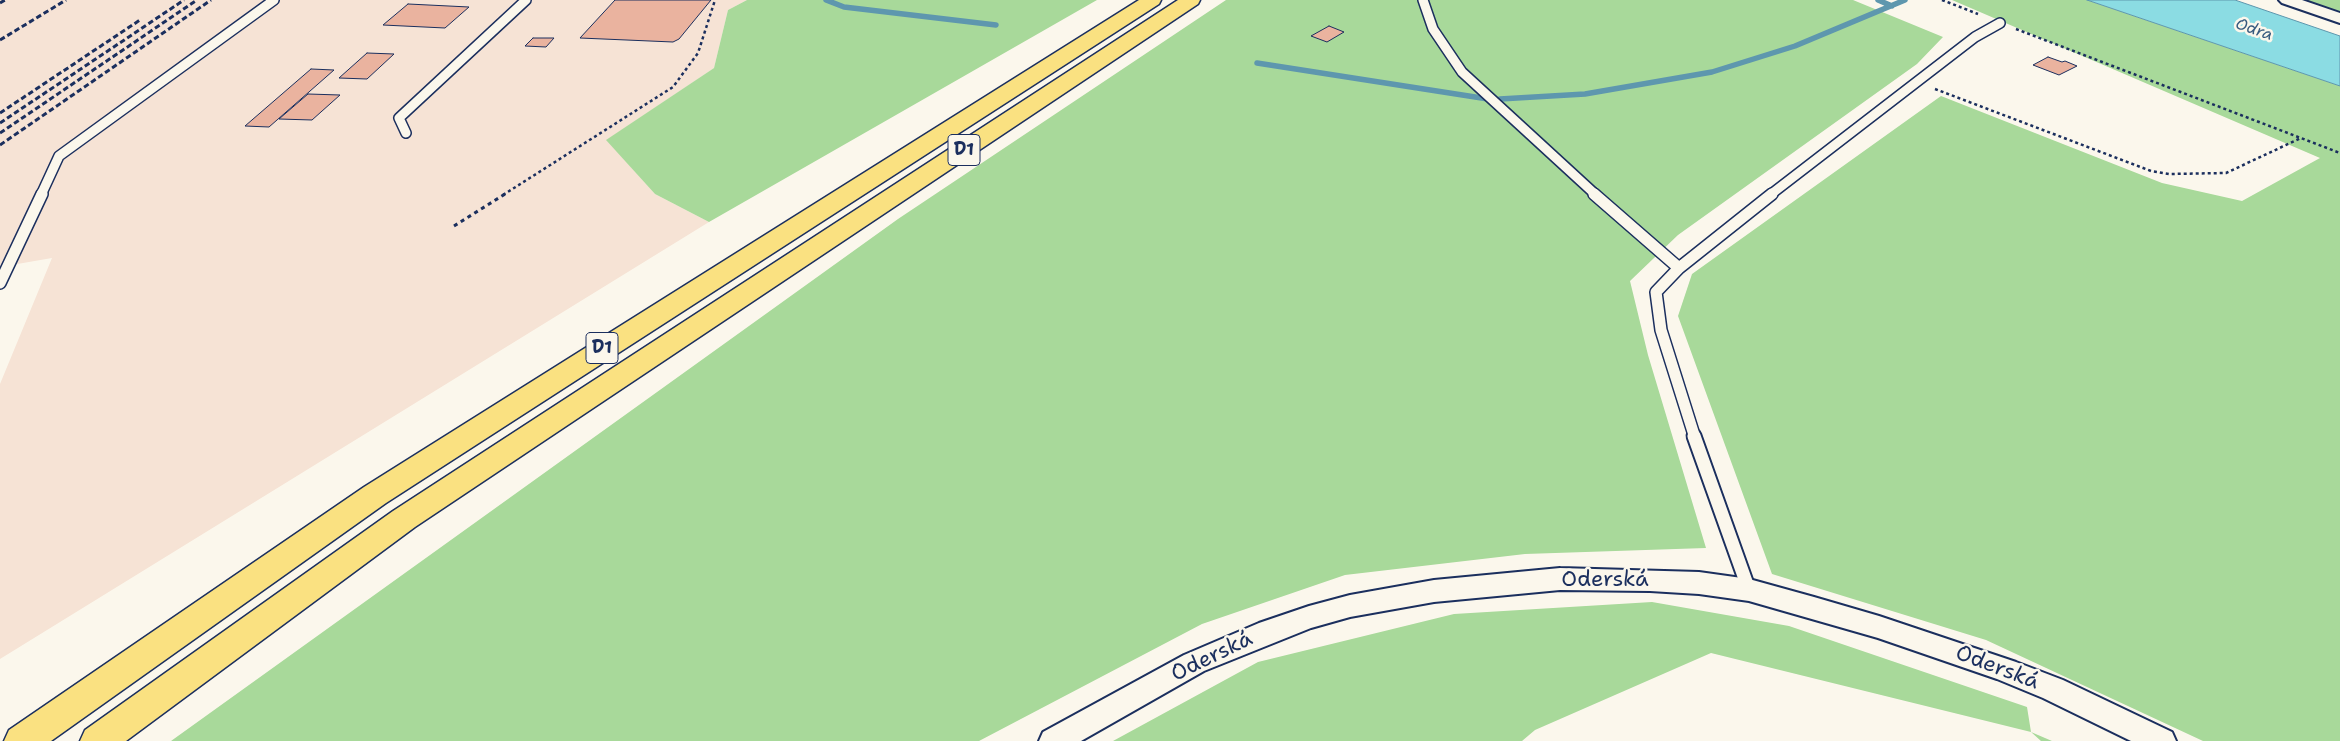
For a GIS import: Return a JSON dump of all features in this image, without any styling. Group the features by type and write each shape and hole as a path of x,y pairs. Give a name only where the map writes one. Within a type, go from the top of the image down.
{"highway":[{"name":"D1","path":"22,741 376,495 1152,0"},
{"name":"D1","path":"108,733 412,514 1191,0"}],"street":[{"path":"2287,0 2340,18"},
{"name":"Oderská","path":"1054,741 1194,664 1228,648 1309,617 1350,606 1434,591 1560,579 1674,581 1749,590 1879,626 2006,670 2086,704 2161,741"}],"lane":[{"path":"0,283 59,156 274,0"},
{"path":"406,133 399,118 526,0"},
{"path":"1423,0 1432,29 1462,72 1678,268"},
{"path":"1749,590 1691,427 1661,330 1656,292 1678,268 1975,37 2000,23"}],"path":[{"path":"454,226 673,87 698,53 715,0"},
{"path":"1942,0 2340,153"},
{"path":"1918,83 2151,171 2194,176 2226,173 2301,138"}],"shaded area":[{"path":"0,0 747,0 728,10 714,68 607,140 655,194 709,222 0,659 0,384 52,258 0,267"}],"green space":[{"path":"747,0 1097,0 709,222 655,194 606,140 714,68 728,10"},
{"path":"1226,0 1853,0 1943,37 1917,64 1678,235 1630,281 1648,355 1706,548 1525,554 1345,575 1202,624 979,741 171,741 898,219"},
{"path":"1952,0 2087,0 2340,86 2340,741 2203,741 1986,640 1772,574 1678,316 1692,274 1941,96 2162,183 2242,201 2320,158"},
{"path":"2291,0 2340,0 2340,24"},
{"path":"1652,602 1789,626 2027,707 2031,732 1711,653 1535,730 1522,741 1113,741 1258,662 1454,614"},
{"path":"2031,732 2052,741 2041,741"}],"water":[{"name":"Odra","path":"2087,0 2235,0 2340,36 2340,86"}],"building":[{"path":"615,0 711,0 679,39 673,42 580,38"},
{"path":"408,4 469,7 445,28 383,25"},
{"path":"1329,26 1344,32 1327,42 1311,36"},
{"path":"533,38 554,38 546,47 525,46"},
{"path":"367,53 394,54 367,79 339,78"},
{"path":"2048,57 2077,66 2059,75 2033,65"},
{"path":"311,69 334,70 269,127 245,126"},
{"path":"308,94 340,95 312,120 279,119"}],"waterway":[{"path":"826,0 844,7 996,25"},
{"path":"1878,0 1891,6"},
{"path":"1891,6 1905,0"},
{"path":"1500,99 1585,94 1712,72 1795,46 1891,6"},
{"path":"1257,63 1488,99"}],"railway":[{"path":"0,3 5,0"},
{"path":"0,40 66,0"},
{"path":"0,123 184,0"},
{"path":"0,133 197,0"},
{"path":"0,145 211,0"},
{"path":"0,113 140,20"}]}
